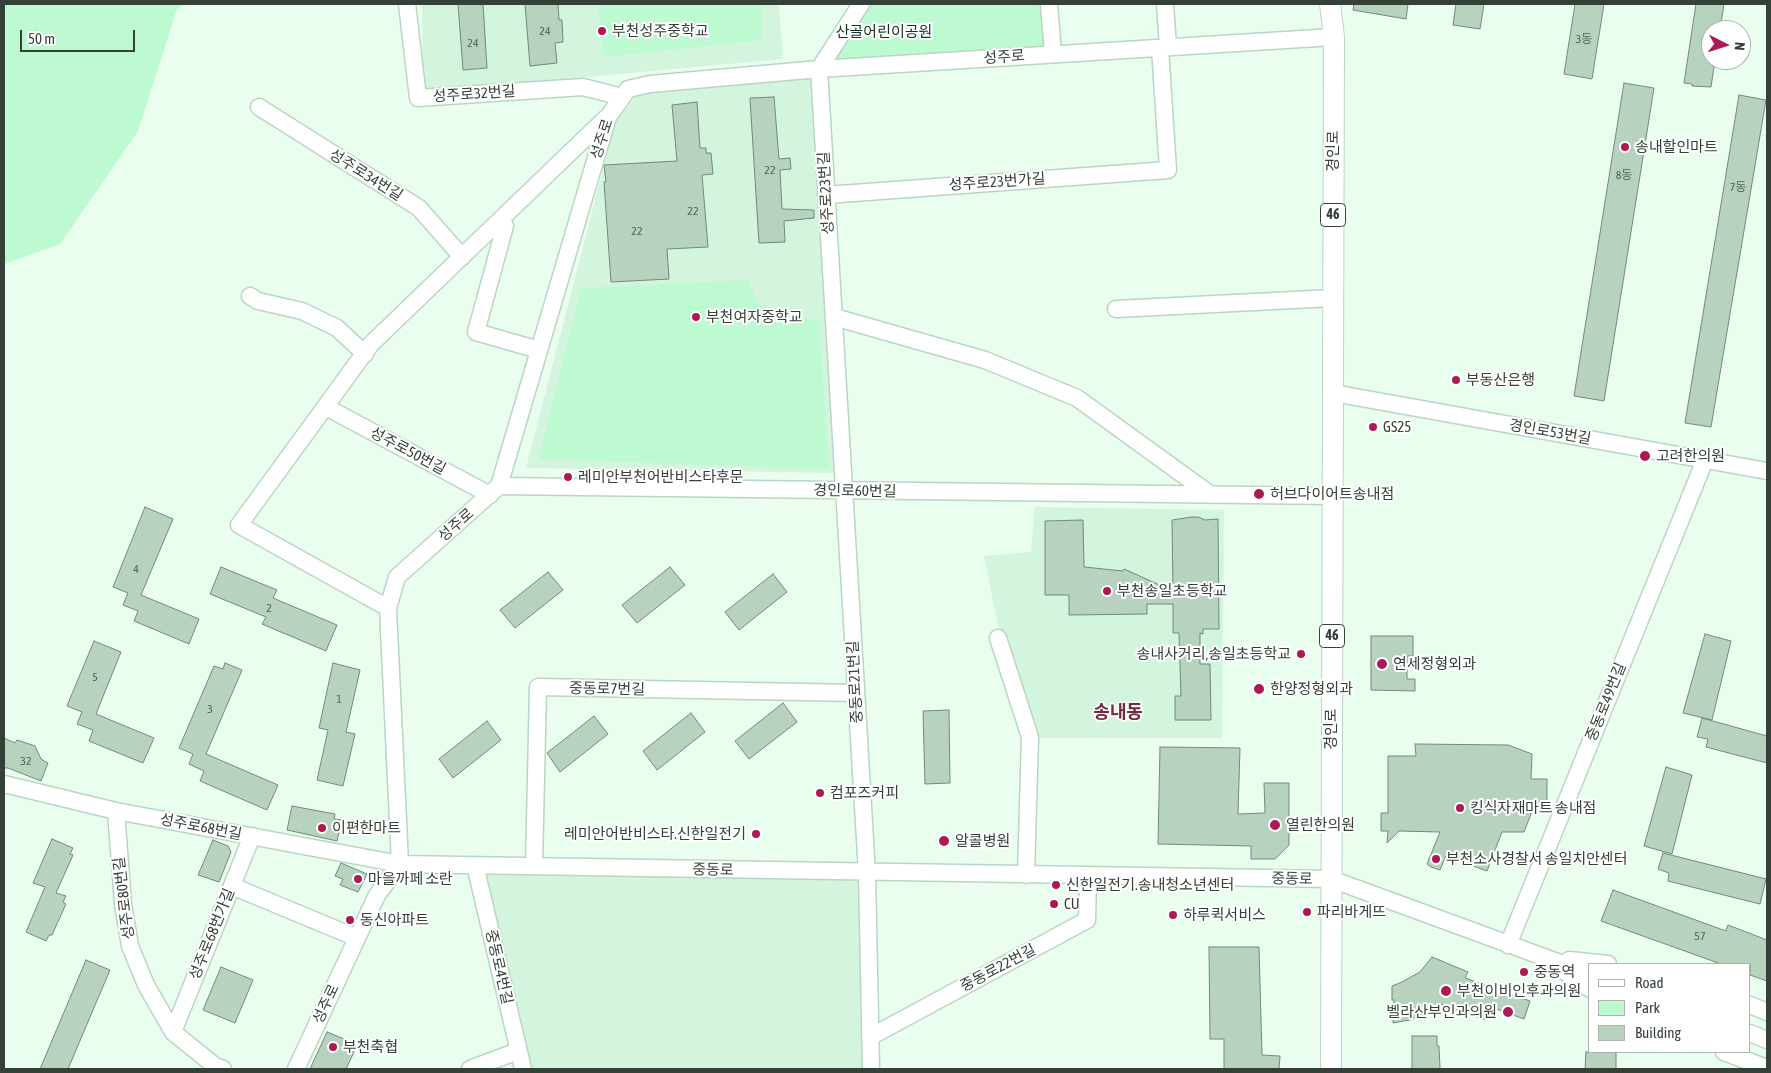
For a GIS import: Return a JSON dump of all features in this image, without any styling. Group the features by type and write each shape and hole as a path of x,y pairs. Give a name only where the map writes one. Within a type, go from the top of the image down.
{"main road":[{"name":"경인로","path":"1330,4 1334,37 1331,1069"}],"street":[{"name":"성주로32번길","path":"407,4 418,98 583,87 622,97"},
{"path":"819,69 861,4"},
{"path":"1050,4 1053,54"},
{"path":"1164,48 1165,4"},
{"name":"성주로","path":"296,1069 377,895 400,864 388,608 397,577 494,491 539,350 608,117 628,89 650,84 819,69 1334,37"},
{"name":"성주로23번가길","path":"826,195 1168,170 1164,48"},
{"name":"성주로23번길","path":"819,69 844,490"},
{"name":"성주로34번길","path":"259,106 419,208 462,257"},
{"path":"388,608 239,525 371,344 608,117"},
{"path":"501,219 505,226 476,332 539,350"},
{"path":"250,296 258,301 302,311 337,328 365,354"},
{"path":"1116,309 1333,298"},
{"path":"834,317 985,360 1077,398 1211,494"},
{"name":"경인로53번길","path":"1333,394 1767,471"},
{"name":"성주로50번길","path":"326,407 494,491"},
{"name":"중동로49번길","path":"1508,945 1705,460"},
{"name":"경인로60번길","path":"494,491 844,490 1332,496"},
{"name":"중동로21번길","path":"844,490 867,873"},
{"path":"998,638 1030,737 1026,875"},
{"name":"중동로7번길","path":"534,866 538,688 856,692"},
{"name":"성주로68번길","path":"4,784 116,811 400,864"},
{"name":"성주로80번길","path":"116,811 123,904 130,946 146,985 173,1032 215,1066 223,1069"},
{"name":"성주로68번가길","path":"173,1032 252,836"},
{"name":"중동로","path":"400,864 1331,880 1588,973"},
{"name":"중동로4번길","path":"475,865 522,1069"},
{"path":"867,873 871,1069"},
{"name":"중동로22번길","path":"870,1037 1087,920 1088,876"},
{"path":"232,886 356,938"},
{"name":"중동로","path":"1544,958 1597,963"},
{"name":"중동로","path":"1544,958 1588,988"},
{"path":"1751,1005 1767,1012"},
{"path":"1751,1033 1767,1040"},
{"path":"470,1069 518,1051"},
{"path":"1727,1053 1767,1068"}],"shaded area":[{"name":"부천성주중학교","path":"422,4 779,4 783,59 423,92"},
{"name":"부천여자중학교","path":"812,77 837,473 526,468 615,123 638,93"},
{"name":"부천송일초등학교","path":"1035,507 1224,510 1222,738 1040,738 998,626 984,556 1031,552"},
{"path":"485,865 867,873 871,1069 527,1069"}],"green space":[{"path":"4,4 185,4 177,9 138,131 60,244 4,264"},
{"path":"598,4 761,4 762,40 604,57"},
{"name":"산골어린이공원","path":"866,4 1046,4 1049,52 827,64"},
{"path":"748,280 758,303 781,316 819,321 829,469 539,459 581,288"}],"building":[{"path":"458,4 483,4 487,68 463,70"},
{"path":"525,4 558,4 559,20 562,20 563,42 555,43 557,63 530,66"},
{"path":"1354,4 1408,4 1406,19 1353,10"},
{"path":"1456,4 1484,4 1480,29 1453,25"},
{"path":"1575,4 1604,4 1592,79 1564,74"},
{"path":"1696,4 1724,4 1722,20 1701,20 1701,70 1714,70 1711,87 1692,86 1692,84 1684,83"},
{"path":"1624,83 1654,88 1604,401 1574,396"},
{"path":"1739,95 1766,100 1711,427 1685,423"},
{"path":"774,97 779,159 790,158 791,169 780,170 782,209 814,210 814,218 784,221 785,242 759,243 750,98"},
{"path":"697,102 700,148 706,148 706,153 711,153 713,174 702,175 708,247 667,249 669,279 611,282 604,165 677,161 672,105"},
{"path":"145,507 173,519 141,595 199,619 189,644 134,621 138,611 123,605 128,593 113,587"},
{"path":"1192,517 1205,520 1218,519 1219,629 1203,629 1203,634 1200,633 1200,664 1210,664 1211,720 1175,720 1175,696 1181,696 1179,633 1173,633 1173,604 1147,604 1147,614 1069,615 1069,595 1045,595 1045,521 1083,520 1084,567 1123,571 1124,569 1173,591 1172,520"},
{"path":"221,567 277,590 273,598 337,625 326,651 262,624 266,617 210,594"},
{"path":"670,567 685,585 637,623 622,605"},
{"path":"548,572 563,590 515,628 500,610"},
{"path":"773,574 787,592 739,630 725,612"},
{"path":"1705,634 1731,641 1712,720 1683,713"},
{"path":"1371,636 1413,636 1413,656 1407,656 1407,679 1415,679 1415,691 1371,690"},
{"path":"94,641 121,652 96,714 154,738 143,763 89,741 93,730 77,724 82,712 67,706"},
{"path":"225,663 242,670 206,754 278,785 267,810 200,781 204,771 189,764 193,754 179,748 214,666 223,669"},
{"path":"333,663 360,670 346,732 355,734 343,786 317,780 328,730 319,728"},
{"path":"783,703 797,722 749,759 735,741"},
{"path":"949,710 950,783 925,784 923,711"},
{"path":"691,713 705,732 657,770 643,751"},
{"path":"594,716 608,734 560,772 547,753"},
{"path":"1702,718 1767,736 1767,763 1706,747 1708,739 1697,737"},
{"path":"487,721 501,740 453,778 439,759"},
{"path":"4,738 15,743 17,740 35,746 41,759 48,763 41,781 4,768"},
{"name":"킹식자재마트 송내점","path":"1415,744 1508,745 1532,754 1531,779 1547,779 1547,802 1531,802 1531,814 1524,832 1502,832 1487,871 1446,856 1440,870 1427,864 1440,832 1399,831 1387,843 1388,831 1381,831 1381,813 1388,813 1388,756 1416,756"},
{"path":"1160,747 1240,748 1238,814 1265,813 1264,783 1289,783 1289,845 1275,859 1251,859 1251,846 1158,844"},
{"path":"1666,767 1692,775 1672,854 1644,846"},
{"path":"292,806 335,814 334,819 342,820 337,841 287,830"},
{"path":"52,839 73,848 70,854 73,855 56,893 66,896 63,902 66,904 52,935 49,935 46,941 26,932 45,887 33,883"},
{"path":"213,840 228,846 231,852 219,882 198,875"},
{"path":"1663,853 1766,879 1760,904 1668,881 1669,873 1658,869"},
{"path":"341,863 367,874 358,892 340,885 343,879 335,876"},
{"path":"1613,890 1726,931 1728,925 1767,940 1767,981 1751,975 1751,963 1718,963 1601,921"},
{"path":"1209,947 1259,947 1262,1055 1280,1056 1279,1069 1224,1069 1224,1039 1210,1039"},
{"path":"1432,957 1468,972 1465,978 1530,1001 1524,1019 1491,1007 1486,1020 1440,1004 1410,1020 1393,1023 1394,1000 1392,1000 1392,986 1420,972"},
{"path":"86,960 110,970 68,1069 40,1069"},
{"path":"221,967 253,980 235,1023 203,1010"},
{"path":"327,1032 344,1039 347,1049 354,1052 346,1069 310,1069"},
{"path":"1412,1036 1437,1036 1440,1069 1412,1069"},
{"path":"1586,1052 1616,1053 1616,1069 1585,1069"}],"place":[{"name":"부천성주중학교","path":"602,31"},
{"name":"송내할인마트","path":"1625,147"},
{"name":"부천여자중학교","path":"696,317"},
{"name":"부동산은행","path":"1456,380"},
{"name":"GS25","path":"1373,427"},
{"name":"고려한의원","path":"1645,456"},
{"name":"레미안부천어반비스타후문","path":"568,477"},
{"name":"허브다이어트송내점","path":"1259,494"},
{"name":"부천송일초등학교","path":"1107,591"},
{"name":"송내사거리,송일초등학교","path":"1301,654"},
{"name":"연세정형외과","path":"1382,664"},
{"name":"한양정형외과","path":"1259,689"},
{"name":"컴포즈커피","path":"820,793"},
{"name":"킹식자재마트 송내점","path":"1460,808"},
{"name":"열린한의원","path":"1275,825"},
{"name":"이편한마트","path":"322,828"},
{"name":"레미안어반비스타.신한일전기","path":"756,834"},
{"name":"알콜병원","path":"944,841"},
{"name":"부천소사경찰서 송일치안센터","path":"1436,859"},
{"name":"마을까페 소란","path":"358,879"},
{"name":"신한일전기.송내청소년센터","path":"1056,885"},
{"name":"CU","path":"1054,904"},
{"name":"파리바게뜨","path":"1307,912"},
{"name":"하루퀵서비스","path":"1173,915"},
{"name":"동신아파트","path":"350,920"},
{"name":"중동역","path":"1524,972"},
{"name":"부천이비인후과의원","path":"1446,991"},
{"name":"벨라산부인과의원","path":"1508,1012"},
{"name":"부천축협","path":"333,1047"}],"district":[{"name":"송내동","path":"1118,712"}]}
